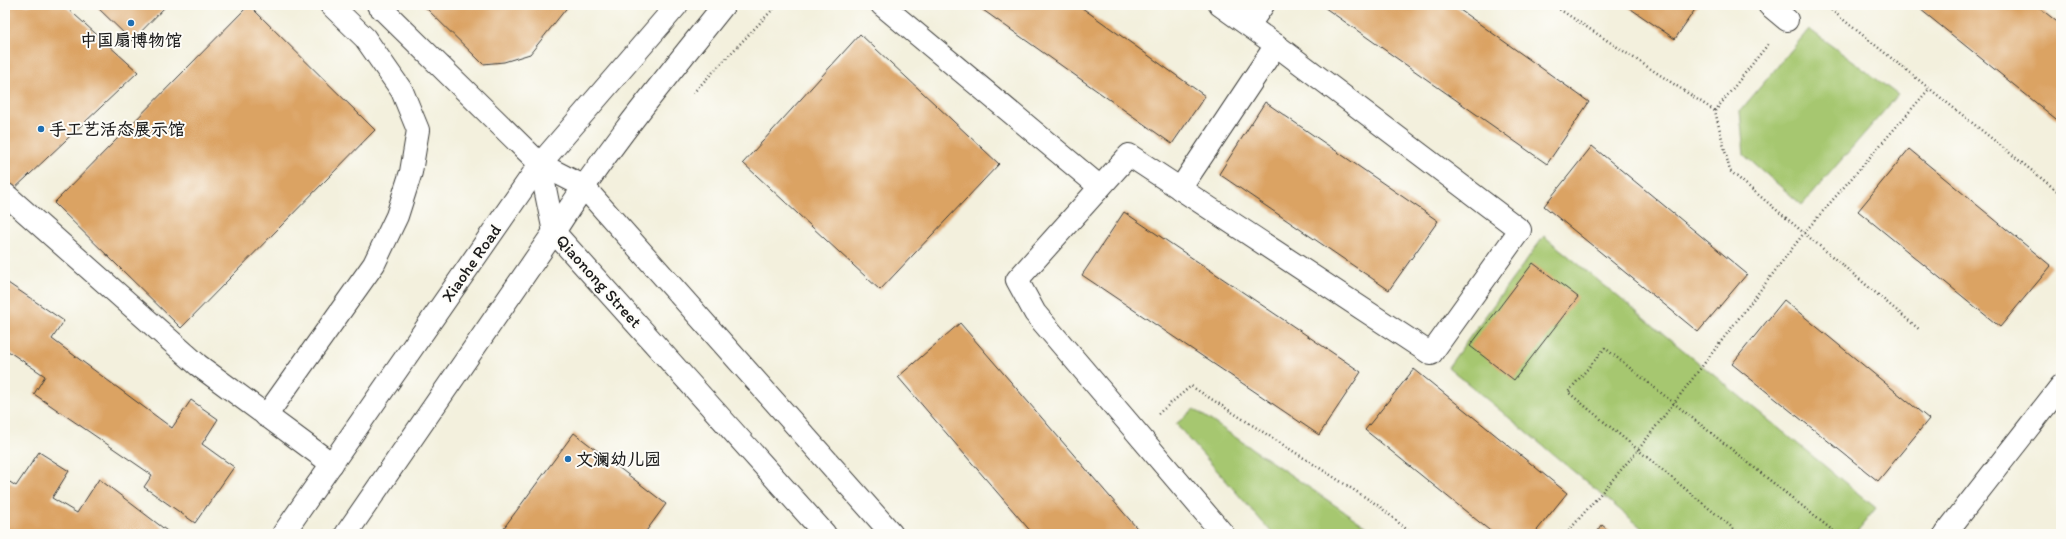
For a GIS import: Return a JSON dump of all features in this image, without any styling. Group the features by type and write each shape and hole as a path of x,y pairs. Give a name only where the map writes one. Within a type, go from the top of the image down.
{"street":[{"path":"266,416 374,264 397,216 411,172 417,137 418,130 402,91 365,38 332,5"},
{"path":"378,5 540,164 583,186 892,534"},
{"name":"Xiaohe Road","path":"283,534 540,164 677,5"},
{"path":"346,534 554,232 583,186 635,116 724,5"},
{"path":"882,5 1100,187"},
{"path":"1220,5 1276,45 1520,230 1431,354 1129,155 1017,280 1035,313 1223,534"},
{"path":"1249,25 1263,5"},
{"path":"1769,5 1787,20"},
{"path":"1180,189 1276,45"},
{"name":"Qiaonong Street","path":"540,164 554,232 825,534"},
{"path":"5,194 198,365 332,464"},
{"path":"1945,534 2061,386"}],"path":[{"path":"691,96 777,5"},
{"path":"1553,5 1715,111 1730,171 1920,330"},
{"path":"1826,5 2061,194"},
{"path":"1715,111 1787,20"},
{"path":"1566,534 1638,450 1804,233 1929,89"},
{"path":"1740,534 1568,392 1605,348 1837,534"},
{"path":"1137,432 1191,386 1379,506 1412,534"}],"green space":[{"path":"1809,29 1898,95 1802,205 1744,155 1740,111"},
{"path":"1544,236 1876,508 1855,534 1649,534 1448,367"},
{"path":"1194,409 1367,527 1375,534 1273,534 1176,424"}],"building":[{"name":"手工艺活态展示馆","path":"5,5 64,5 138,72 11,192 5,185"},
{"name":"中国扇博物馆","path":"95,5 167,5 132,41"},
{"path":"249,5 375,130 181,328 54,203"},
{"path":"423,5 569,5 530,54 504,62 483,64"},
{"path":"976,5 1078,5 1205,96 1172,144"},
{"path":"1321,5 1453,5 1589,102 1547,164"},
{"path":"1625,5 1698,5 1675,39"},
{"path":"1915,5 2036,5 2061,25 2061,123"},
{"path":"860,34 999,164 880,290 743,163"},
{"path":"1265,102 1438,221 1389,290 1219,174"},
{"path":"1592,146 1747,274 1698,332 1544,206"},
{"path":"1909,149 2051,266 2000,327 1858,211"},
{"path":"1124,212 1361,372 1319,435 1082,275"},
{"path":"1533,263 1578,297 1514,380 1470,346"},
{"path":"5,281 64,321 52,339 172,428 191,400 218,419 202,444 234,467 195,523 144,487 152,475 34,394 45,376 5,349"},
{"path":"1784,300 1929,419 1878,481 1732,364"},
{"path":"960,323 1142,534 1033,534 898,377"},
{"path":"1414,369 1567,493 1534,534 1494,534 1365,430"},
{"path":"574,433 666,504 644,534 510,534 503,529"},
{"path":"39,452 69,471 52,498 77,513 99,479 171,534 5,534 5,479 16,486"},
{"path":"1602,525 1613,534 1596,534"}],"place":[{"name":"中国扇博物馆","path":"131,23"},
{"name":"手工艺活态展示馆","path":"41,129"},
{"name":"文澜幼儿园","path":"568,459"}]}
